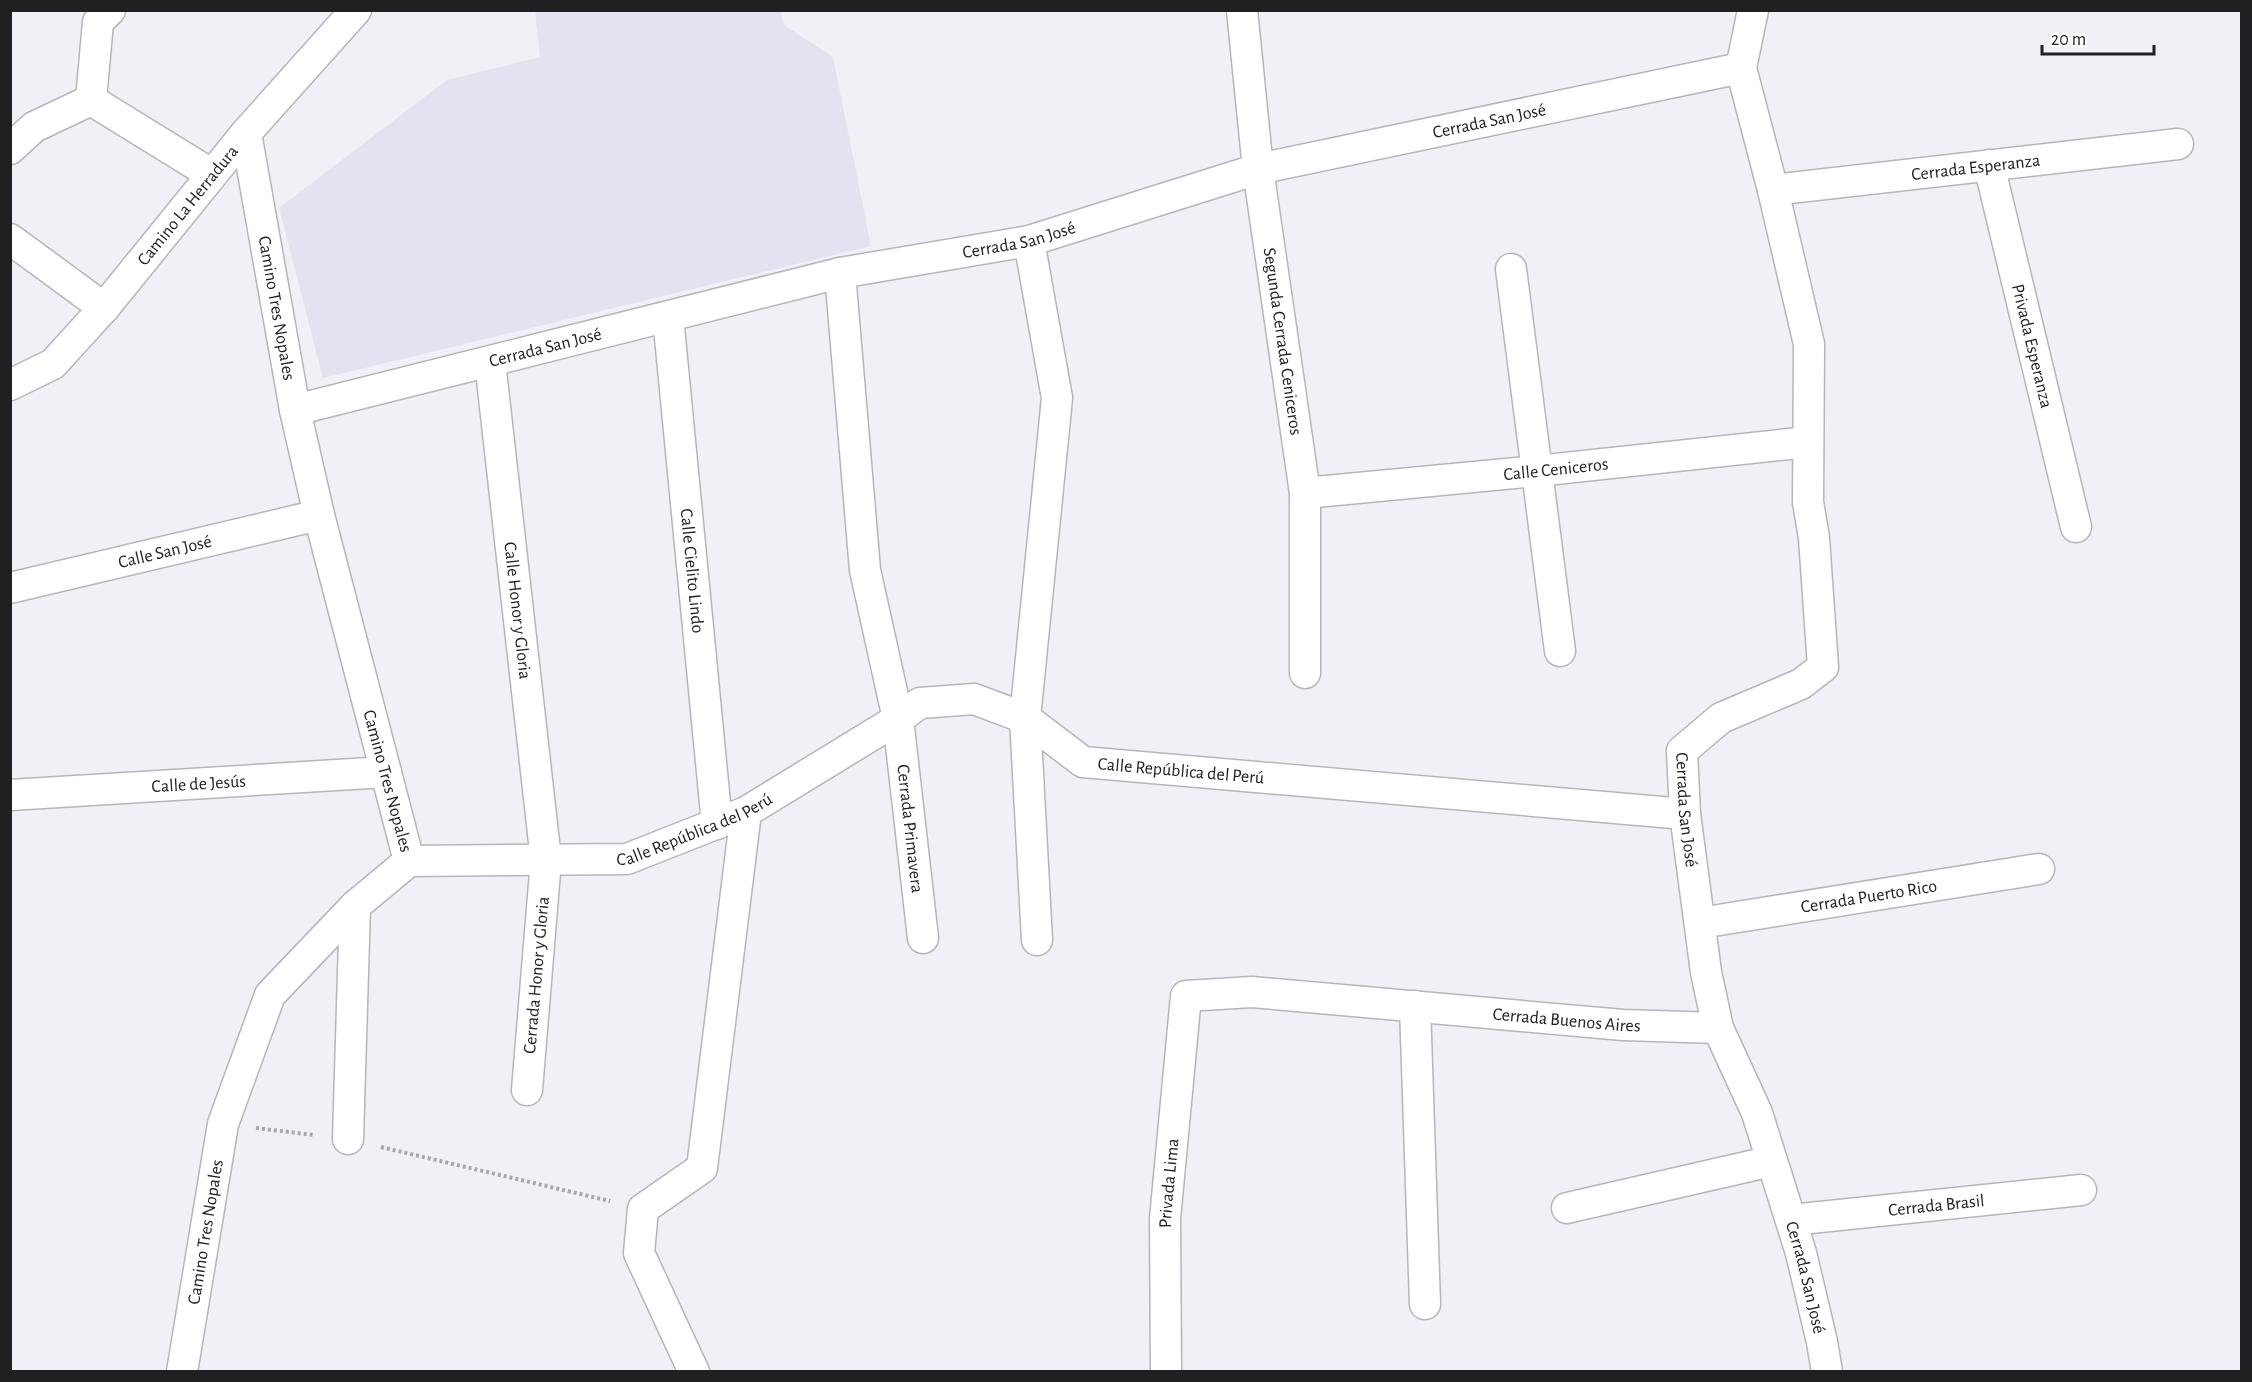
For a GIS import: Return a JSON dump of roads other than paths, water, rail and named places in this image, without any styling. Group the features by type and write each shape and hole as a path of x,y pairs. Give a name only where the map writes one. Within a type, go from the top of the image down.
{"street":[{"path":"91,100 98,22 110,10"},
{"name":"Camino La Herradura","path":"10,385 53,364 104,308 246,133 356,10"},
{"name":"Segunda Cerrada Ceniceros","path":"1242,10 1258,169 1305,493 1305,673"},
{"name":"Cerrada San José","path":"1753,10 1741,68 1773,190 1809,344 1808,502 1814,538 1823,667 1801,684 1721,718 1682,751 1685,814 1706,972 1718,1028 1757,1113 1804,1264 1827,1371"},
{"name":"Cerrada San José","path":"295,410 840,273 1029,241 1258,169 1741,68"},
{"path":"10,149 34,127 91,100"},
{"path":"91,100 211,174"},
{"name":"Camino Tres Nopales","path":"182,1371 223,1124 270,995 355,906 410,861 319,515 295,410 246,133"},
{"name":"Cerrada Esperanza","path":"1773,190 2178,144"},
{"name":"Privada Esperanza","path":"1989,165 2076,527"},
{"path":"10,238 104,308"},
{"path":"1029,241 1057,398 1025,718 1037,940"},
{"path":"1511,269 1560,651"},
{"name":"Cerrada Primavera","path":"840,273 865,570 898,719 922,938"},
{"name":"Calle Cielito Lindo","path":"668,317 717,824"},
{"name":"Calle Honor y Gloria","path":"490,362 546,860"},
{"name":"Calle Ceniceros","path":"1305,493 1808,442"},
{"name":"Calle San José","path":"10,588 319,515"},
{"name":"Calle República del Perú","path":"410,861 627,859 746,812 898,719 920,703 974,699 1025,718 1083,762 1685,814"},
{"name":"Calle de Jesús","path":"10,795 386,772"},
{"path":"694,1371 639,1253 643,1209 702,1168 746,812"},
{"name":"Cerrada Honor y Gloria","path":"527,1090 546,860"},
{"name":"Cerrada Puerto Rico","path":"1700,923 2039,868"},
{"path":"348,1139 355,906"},
{"name":"Cerrada Buenos Aires","path":"1186,996 1252,992 1623,1025 1718,1028"},
{"name":"Privada Lima","path":"1166,1371 1165,1219 1186,996"},
{"path":"1415,1006 1425,1304"},
{"path":"1567,1208 1772,1161"},
{"name":"Cerrada Brasil","path":"1791,1220 2081,1190"}]}
